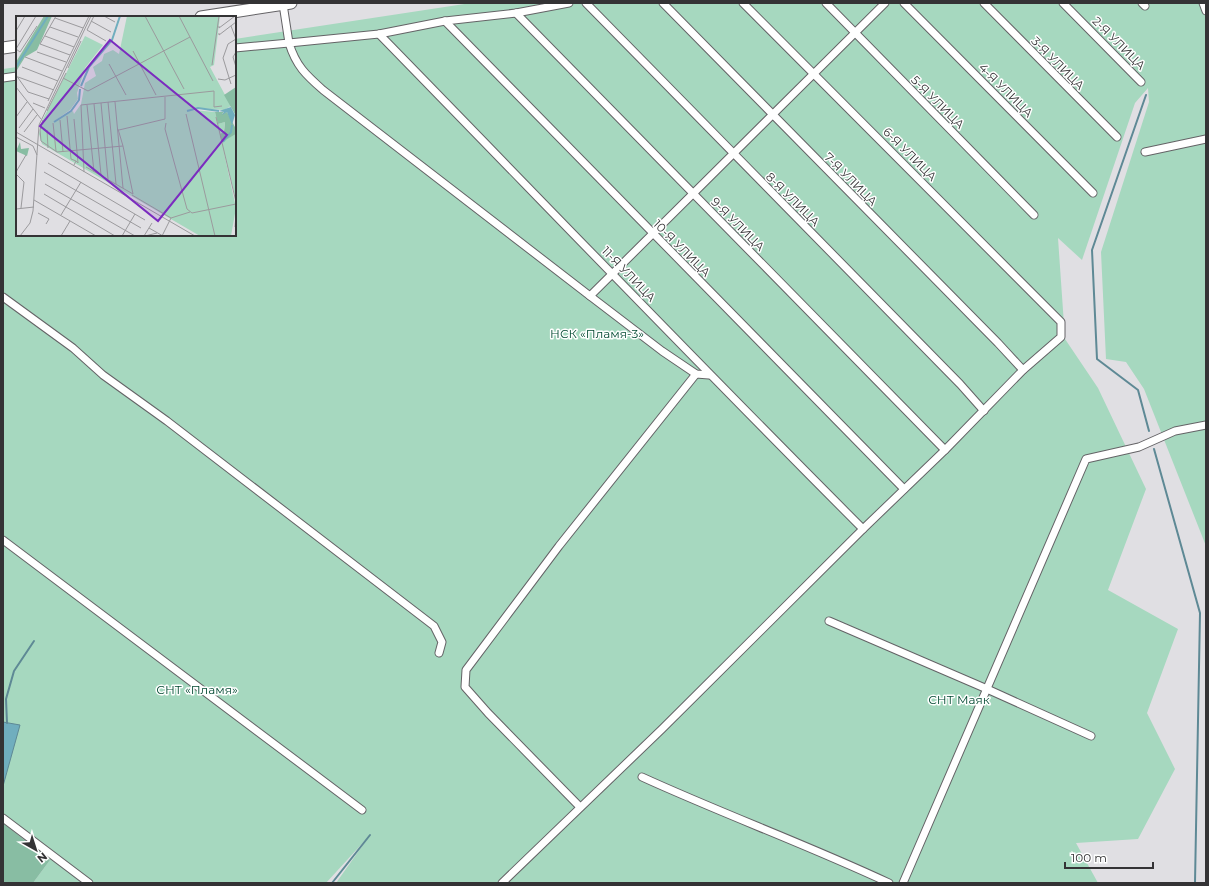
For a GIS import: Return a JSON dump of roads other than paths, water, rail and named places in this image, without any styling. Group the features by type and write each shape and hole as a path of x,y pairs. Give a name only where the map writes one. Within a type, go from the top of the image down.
{"main road":[{"path":"208,16 287,4"},
{"path":"3,48 16,46"}],"street":[{"path":"236,48 379,34 445,21 516,13 569,3"},
{"name":"8-Я УЛИЦА","path":"586,3 960,384 984,411"},
{"name":"7-Я УЛИЦА","path":"663,3 1023,370"},
{"name":"6-Я УЛИЦА","path":"743,3 1061,322 1061,337 1023,370"},
{"name":"5-Я УЛИЦА","path":"826,3 1034,215"},
{"path":"590,296 885,3"},
{"name":"4-Я УЛИЦА","path":"904,3 1093,193"},
{"name":"3-Я УЛИЦА","path":"984,3 1116,138"},
{"name":"2-Я УЛИЦА","path":"1063,3 1141,82"},
{"path":"1203,3 1206,11"},
{"path":"287,4 289,43 294,58 303,73 662,351 696,374 709,375"},
{"name":"9-Я УЛИЦА","path":"516,13 945,450"},
{"name":"10-Я УЛИЦА","path":"445,21 652,234 904,489"},
{"name":"11-Я УЛИЦА","path":"379,34 613,274 709,375 863,529"},
{"path":"3,78 16,76"},
{"path":"1145,152 1206,138"},
{"path":"3,297 73,348 103,376 179,431 434,626 442,642 439,653"},
{"path":"502,883 662,729 863,529 945,450 1023,370"},
{"path":"580,807 488,713 465,687 466,670 559,546 696,374"},
{"path":"903,883 1086,459 1139,447 1175,431 1206,425"},
{"path":"3,540 362,810"},
{"path":"829,621 987,689 1091,736"},
{"path":"642,777 694,801 849,864 889,883"},
{"path":"3,818 89,883"}],"water":[{"path":"3,722 20,725 3,786"}],"waterway":[{"path":"1146,95 1092,250 1097,359 1138,390 1149,431"},
{"path":"1154,449 1200,613 1195,883"},
{"path":"7,723 6,699 14,671 34,641"},
{"path":"332,883 370,835"}],"park label":[{"name":"НСК «Пламя-3»","path":"597,333"},
{"name":"СНТ «Пламя»","path":"197,689"},
{"name":"СНТ Маяк","path":"959,699"}]}
